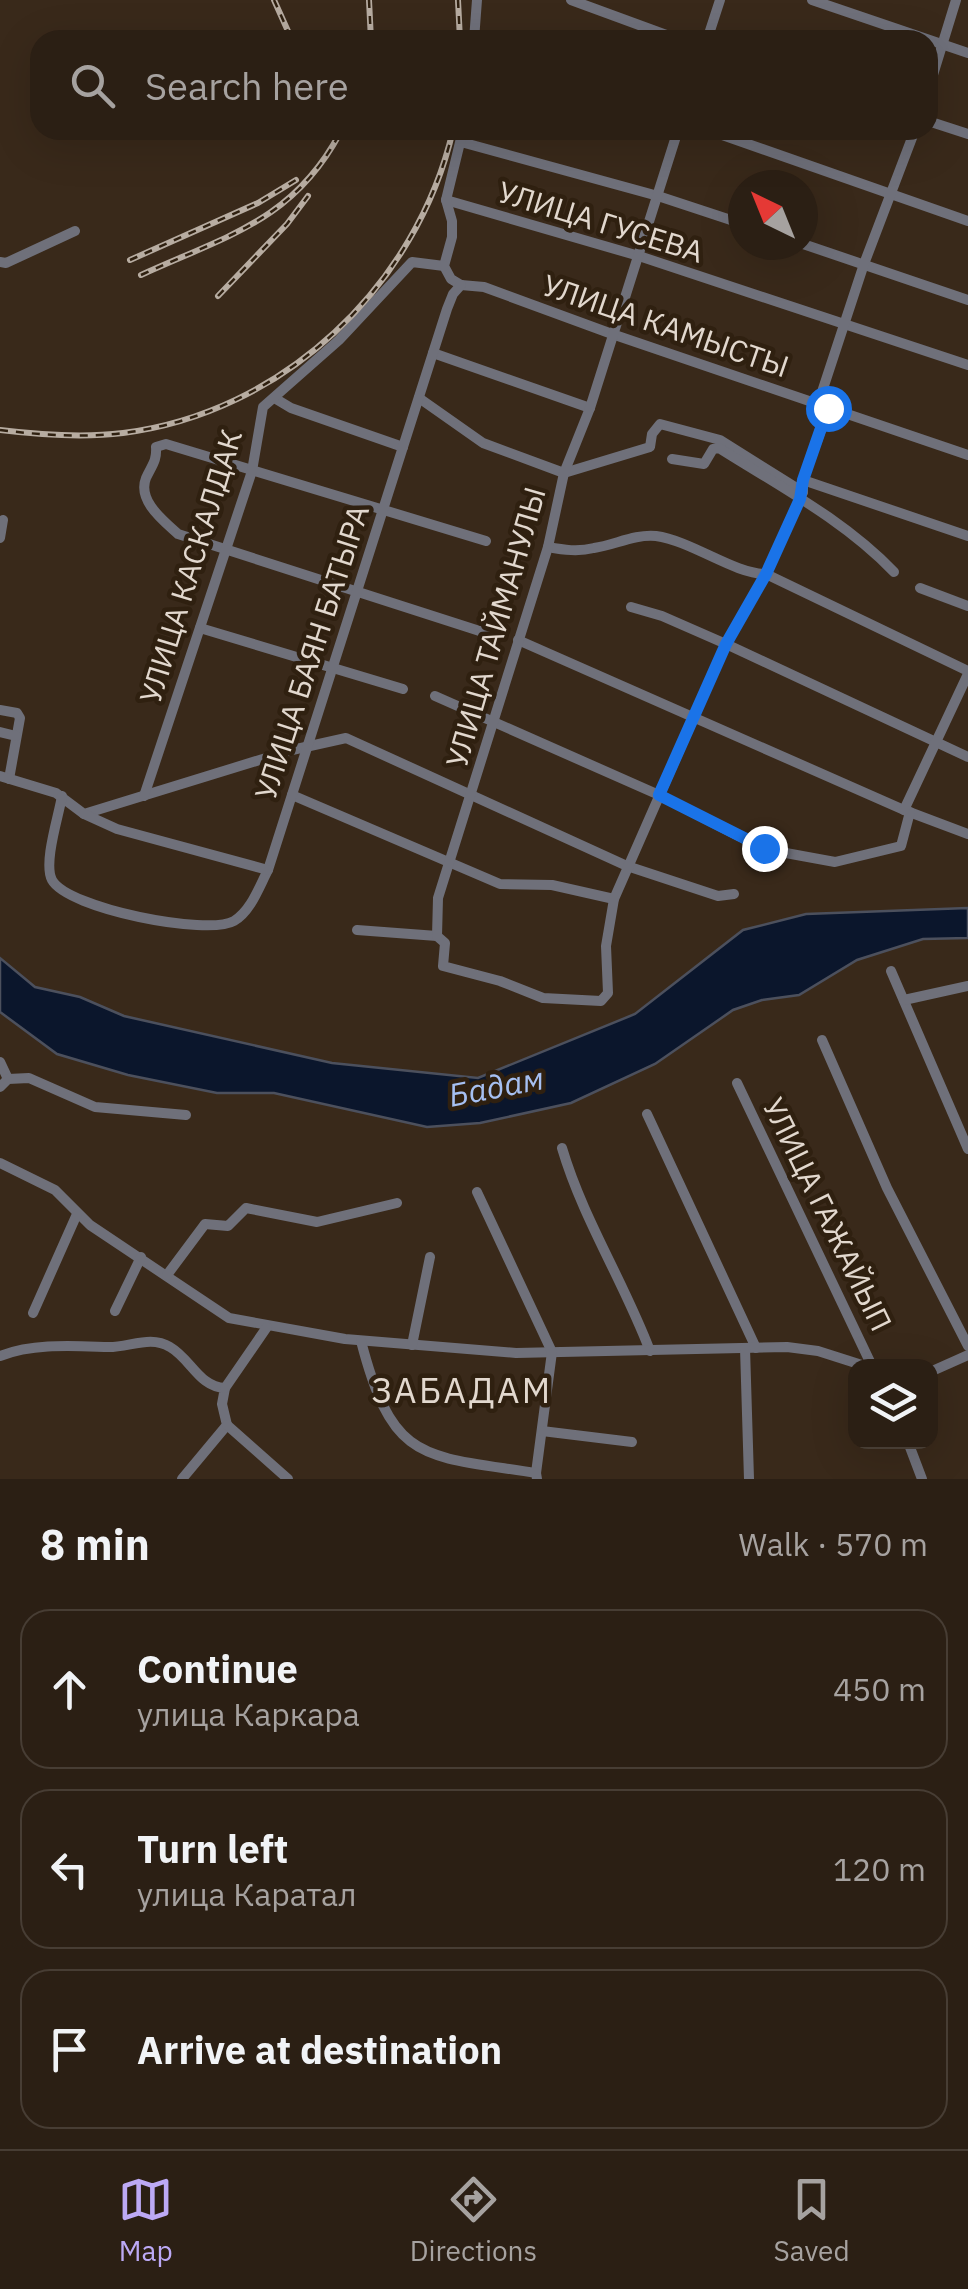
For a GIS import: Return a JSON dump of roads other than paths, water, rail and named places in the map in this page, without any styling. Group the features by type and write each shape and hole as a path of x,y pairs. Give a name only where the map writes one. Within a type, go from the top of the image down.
{"street":[{"path":"475,30 478,0"},
{"path":"572,0 653,30"},
{"path":"710,30 720,0"},
{"path":"812,0 901,30"},
{"path":"938,58 956,0"},
{"path":"938,43 968,54"},
{"path":"938,124 968,134"},
{"path":"461,140 446,200 452,237 444,266 451,279 461,285"},
{"path":"475,140 728,219"},
{"name":"УЛИЦА ТАЙМАНУЛЫ","path":"437,936 438,898 548,548 564,472 590,408 675,140"},
{"path":"736,140 968,221"},
{"path":"357,930 437,936 445,942 443,966 544,998 601,1001 608,993 606,946 614,899 726,644 766,574 802,490 844,326 911,140"},
{"name":"УЛИЦА ГУСЕВА","path":"446,200 638,256 968,366"},
{"path":"0,262 6,264 74,231"},
{"path":"818,249 968,300"},
{"name":"УЛИЦА КАСКАЛДАК","path":"144,796 252,471 263,407 276,400 339,340 412,262 444,266"},
{"name":"УЛИЦА КАМЫСТЫ","path":"461,285 484,287 968,455"},
{"name":"УЛИЦА БАЯН БАТЫРА","path":"62,796 49,863 51,878 86,904 116,913 218,927 236,920 250,904 268,870 433,353 453,294 461,285"},
{"path":"433,353 590,408"},
{"path":"419,398 483,443 564,472 650,447 652,434 660,424 720,440 802,490 894,572"},
{"path":"276,400 403,446"},
{"path":"486,542 166,444 156,447 157,461 144,481 154,512 178,534 492,635"},
{"path":"672,460 704,464 713,449 720,448 802,490 968,536"},
{"path":"0,538 3,520"},
{"path":"435,696 659,795 764,848 835,862 901,846 907,811 934,741 968,672 766,574 750,574 711,554 655,536 628,538 574,552 548,548"},
{"path":"920,588 968,606"},
{"path":"630,606 726,644 968,756"},
{"path":"200,628 403,689"},
{"path":"518,640 907,811 968,834"},
{"path":"0,710 18,715 4,777 62,796 84,814 118,828 268,870"},
{"path":"0,732 16,736"},
{"path":"84,814 346,738 627,866 718,896 734,894"},
{"path":"292,795 500,884 552,885 614,899"},
{"path":"891,970 968,1149"},
{"path":"904,1000 968,986"},
{"path":"822,1040 887,1188 968,1346"},
{"path":"0,1062 4,1083 30,1078 95,1107 186,1115"},
{"name":"УЛИЦА ГАЖАЙЫП","path":"737,1083 866,1359"},
{"path":"647,1114 751,1348 749,1479"},
{"path":"562,1148 571,1179 636,1313 650,1351"},
{"path":"0,1163 46,1184 109,1239 168,1275 220,1314 268,1327 360,1340 516,1352 751,1348 818,1351 848,1360"},
{"path":"360,1340 377,1395 388,1420 401,1435 444,1459 536,1476 552,1352 476,1192"},
{"path":"168,1275 205,1224 228,1226 246,1208 316,1222 397,1203"},
{"path":"33,1313 77,1214"},
{"path":"115,1311 141,1257"},
{"path":"412,1344 430,1257"},
{"path":"268,1327 221,1388 222,1404 227,1425 288,1479"},
{"path":"0,1356 58,1346 110,1347 150,1341 169,1346 209,1385 221,1388"},
{"path":"938,1368 968,1354"},
{"path":"182,1479 227,1425"},
{"path":"542,1431 632,1442"},
{"path":"911,1449 922,1479"}],"water":[{"name":"Бадам","path":"968,908 968,938 923,939 857,960 799,995 762,1000 733,1010 655,1064 571,1103 480,1123 427,1127 274,1093 217,1093 128,1075 57,1054 0,1012 0,958 35,987 80,997 124,1016 332,1063 478,1078 635,1014 743,930 806,914"}],"railway":[{"path":"274,0 288,30"},
{"path":"369,0 370,30"},
{"path":"458,0 460,30"},
{"path":"141,275 229,236 279,206 301,187 336,140"},
{"path":"0,430 92,435 182,421 237,399 288,369 334,332 375,289 409,240 435,187 450,140"},
{"path":"130,260 258,203 296,180"},
{"path":"218,296 287,224 308,196"}],"district":[{"name":"ЗАБАДАМ","path":"462,1390"}]}
